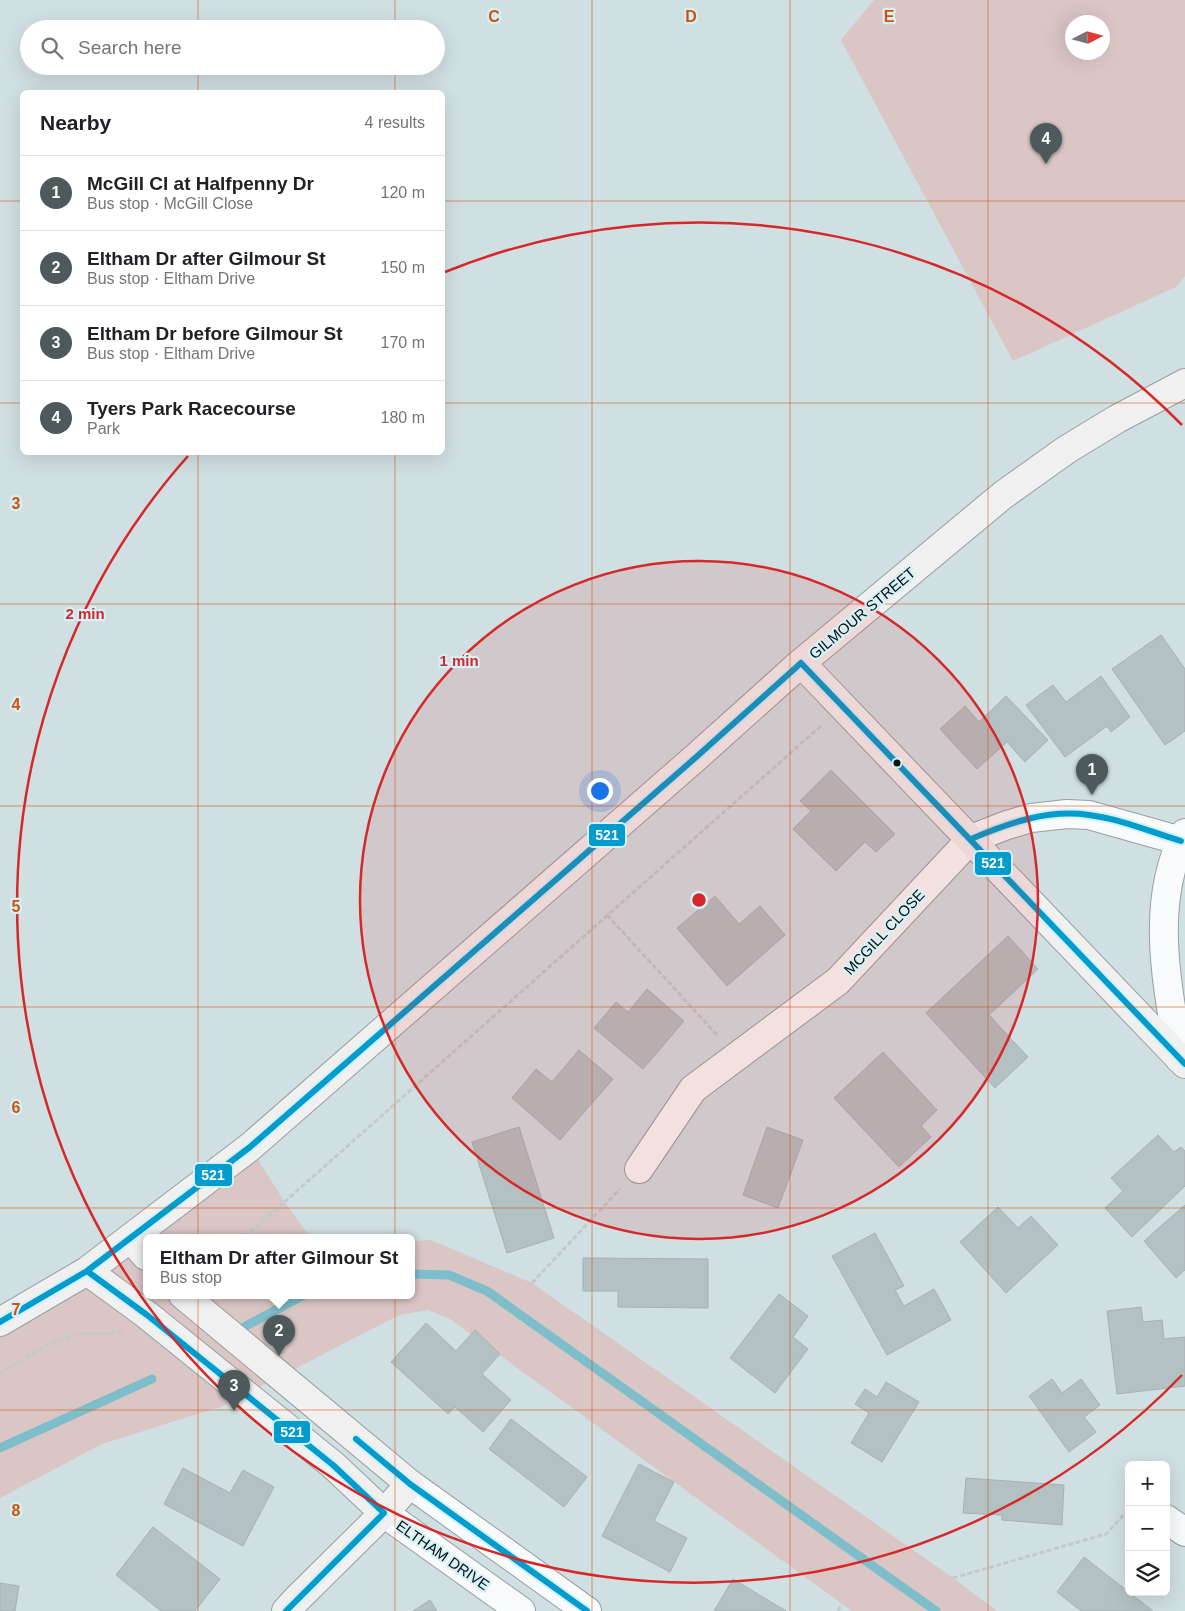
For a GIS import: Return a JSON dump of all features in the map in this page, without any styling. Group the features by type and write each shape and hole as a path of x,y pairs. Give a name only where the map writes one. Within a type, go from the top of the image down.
{"main road":[{"name":"GILMOUR STREET","path":"153,1234 802,663 1003,494 1066,450 1117,419 1185,383"},
{"path":"802,663 1183,1061"},
{"name":"GILMOUR STREET","path":"0,1322 87,1271 138,1247"},
{"name":"ELTHAM DRIVE","path":"87,1271 147,1314 333,1465 384,1513"},
{"path":"187,1299 410,1484 384,1513 286,1611"}],"street":[{"name":"MCGILL CLOSE","path":"640,1169 693,1089 838,981 971,839 1000,827 1031,818 1066,814 1089,815 1183,837"},
{"path":"1183,837 1170,878 1165,916 1164,953 1167,984 1183,1061"},
{"path":"410,1484 587,1611"},
{"name":"ELTHAM DRIVE","path":"384,1513 521,1611"},
{"path":"1170,1522 1185,1532"}],"path":[{"path":"247,1234 843,706"},
{"path":"607,915 738,1056"},
{"path":"532,1283 640,1169"},
{"path":"0,1374 56,1340 81,1334 108,1334 128,1331 147,1314"},
{"path":"953,1578 1106,1534 1125,1513"},
{"path":"838,1611 842,1604"}],"shaded area":[{"path":"874,0 1185,0 1185,276 1176,287 1013,361 841,40"},
{"path":"250,1147 286,1204 308,1234 143,1234 143,1299 415,1299 415,1241 431,1240 532,1283 953,1578 997,1611 852,1611 450,1319 428,1310 399,1315 223,1406 102,1444 0,1498 0,1322"}],"building":[{"path":"1161,635 1185,669 1185,731 1165,745 1112,669"},
{"path":"1101,676 1130,717 1111,732 1107,726 1065,757 1026,705 1053,685 1066,702"},
{"path":"1006,696 1048,740 1025,762 1007,742 977,769 940,729 965,706 979,722"},
{"path":"831,770 895,834 876,852 865,842 836,871 793,829 811,811 800,801"},
{"path":"715,896 739,924 760,906 785,935 727,986 677,928"},
{"path":"1008,936 1038,969 989,1015 1028,1057 995,1088 926,1013"},
{"path":"647,989 684,1021 643,1069 594,1028 616,1002 628,1012"},
{"path":"579,1050 613,1079 560,1140 512,1098 536,1069 552,1082"},
{"path":"883,1052 937,1110 921,1126 931,1137 899,1167 834,1098"},
{"path":"519,1127 554,1238 507,1253 472,1142"},
{"path":"767,1127 803,1140 778,1208 743,1195"},
{"path":"1158,1135 1174,1152 1181,1147 1185,1151 1185,1186 1132,1237 1105,1208 1123,1191 1111,1178"},
{"path":"1185,1205 1185,1270 1176,1278 1144,1241"},
{"path":"998,1207 1018,1228 1031,1216 1058,1245 1006,1293 960,1242"},
{"path":"875,1233 904,1286 895,1290 904,1306 934,1289 951,1320 887,1355 832,1256"},
{"path":"583,1258 708,1259 708,1308 618,1307 618,1291 583,1291"},
{"path":"779,1294 808,1316 793,1337 808,1349 775,1393 730,1358"},
{"path":"1141,1307 1143,1322 1162,1320 1164,1339 1185,1337 1185,1386 1117,1394 1107,1311"},
{"path":"426,1323 456,1351 475,1330 500,1354 482,1374 511,1400 483,1432 455,1407 448,1414 391,1362"},
{"path":"1052,1379 1062,1393 1081,1379 1100,1405 1084,1417 1096,1432 1069,1452 1029,1396"},
{"path":"886,1382 919,1402 882,1462 851,1443 869,1413 855,1404 865,1389 877,1397"},
{"path":"511,1419 587,1477 564,1507 489,1449"},
{"path":"639,1464 674,1482 654,1521 687,1538 670,1572 602,1536"},
{"path":"183,1468 230,1493 243,1470 274,1487 243,1546 164,1504"},
{"path":"966,1478 1064,1485 1062,1525 1002,1520 1002,1515 963,1513"},
{"path":"153,1527 220,1579 195,1611 161,1611 116,1575"},
{"path":"1084,1557 1125,1589 1125,1596 1134,1596 1153,1611 1081,1611 1057,1592"},
{"path":"733,1579 786,1611 714,1611"},
{"path":"0,1583 19,1586 15,1611 0,1611"},
{"path":"430,1600 437,1611 413,1611"}],"waterway":[{"path":"415,1274 449,1275 487,1291 936,1611"},
{"path":"244,1327 296,1299"},
{"path":"0,1448 152,1379"}],"transit line":[{"name":"521","path":"801,663 1185,1064"},
{"name":"521","path":"0,1322 87,1271 250,1147 694,759 801,663"},
{"name":"521","path":"971,839 1028,819 1058,814 1074,814 1113,819 1181,841"},
{"name":"521","path":"87,1271 147,1315 333,1465 384,1513 286,1611"},
{"name":"521","path":"356,1439 410,1484 587,1611"}],"place":[{"name":"Tyers Park Racecourse","path":"1046,164"},
{"name":"McGill Cl at Halfpenny Dr","path":"1092,795"},
{"name":"Eltham Dr after Gilmour St","path":"279,1356"},
{"name":"Eltham Dr before Gilmour St","path":"234,1411"}]}
